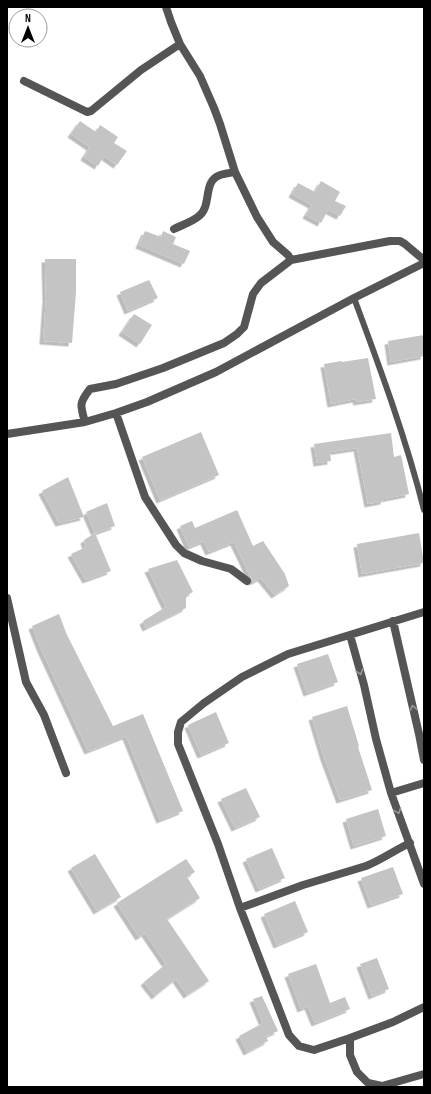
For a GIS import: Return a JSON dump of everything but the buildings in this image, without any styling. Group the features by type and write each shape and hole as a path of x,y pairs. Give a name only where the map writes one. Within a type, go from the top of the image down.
{"street":[{"path":"166,7 180,44 200,76 214,108 235,172 261,223 273,242 288,255 291,260"},
{"path":"24,81 87,112 91,111 141,70 180,44"},
{"path":"174,229 200,216 206,206 210,185 216,177 235,172"},
{"path":"7,434 85,422 147,402 216,372 424,261 400,241 390,241 291,260 261,283 254,294 244,327 237,334 224,343 163,368 116,384 90,389 83,399 81,408 85,422"},
{"path":"116,413 145,497 176,545 184,553 202,562 231,569 247,581"},
{"path":"7,598 26,682 44,715 66,773"},
{"path":"424,612 288,654 242,677 204,703 181,722 178,732 178,744 218,844 240,908 289,1035 299,1046 314,1050 393,1022 424,1007"},
{"path":"392,621 424,760"},
{"path":"350,635 364,685 376,739 392,793 424,884"},
{"path":"392,793 424,783"},
{"path":"240,908 303,885 366,866 410,843"},
{"path":"350,1038 350,1056 357,1072 368,1083 382,1086 424,1074"}],"lane":[{"path":"354,298 415,472 424,510"}]}
